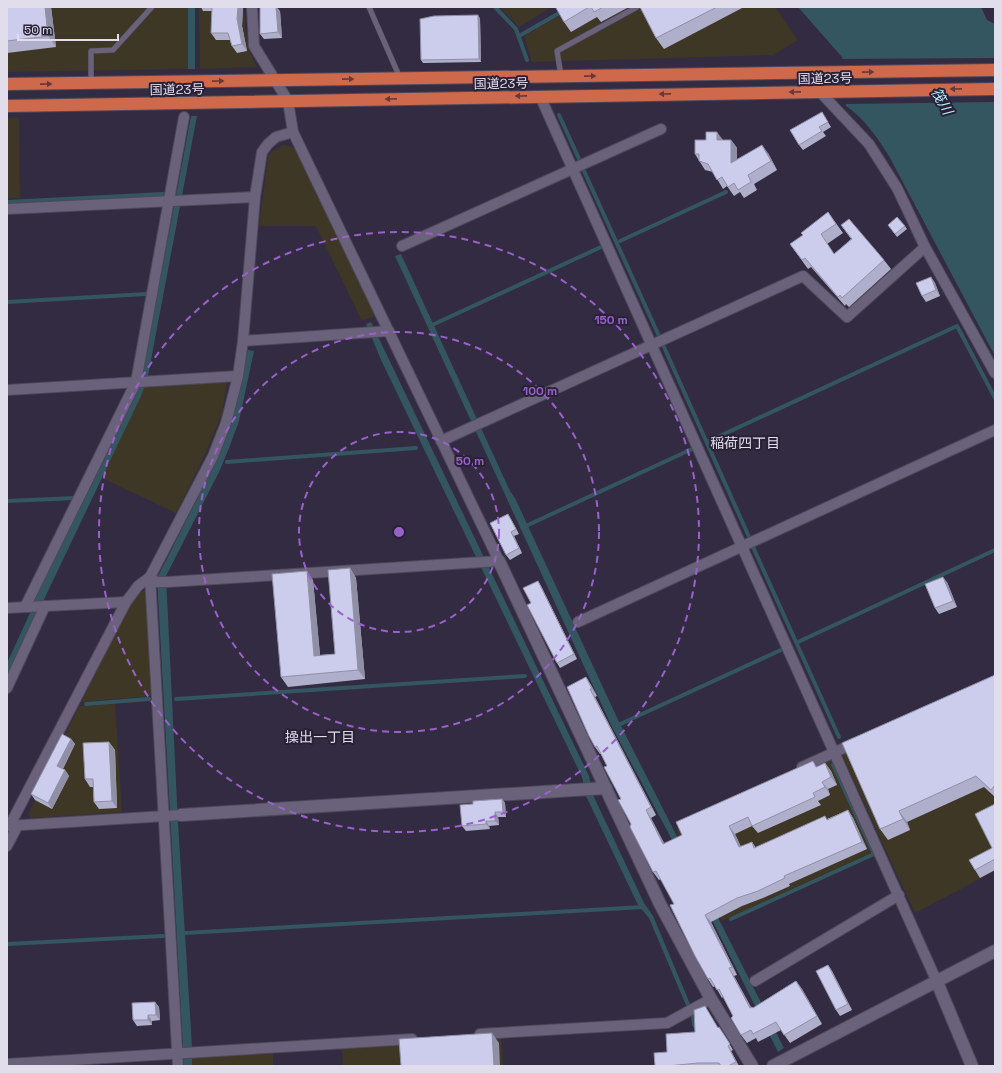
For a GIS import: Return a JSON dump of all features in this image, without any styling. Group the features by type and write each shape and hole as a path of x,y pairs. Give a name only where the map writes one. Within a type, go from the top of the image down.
{"highway":[{"name":"国道23号","path":"7,84 995,70"},
{"name":"国道23号","path":"7,106 995,89"}],"street":[{"path":"252,7 254,46 274,81 288,101 293,132 441,441 494,561 601,788 660,904 711,999 752,1066"},
{"path":"820,92 869,144 897,188 925,247 995,374"},
{"path":"540,96 899,895 972,1066"},
{"path":"27,607 141,382 175,200 184,117"},
{"path":"402,246 661,129"},
{"path":"178,1066 179,1053 153,580 213,456 226,423 238,376 243,341 256,198 262,152 276,137 293,132"},
{"path":"7,210 175,200 256,198"},
{"path":"441,441 803,276 847,317 925,247"},
{"path":"243,341 389,331"},
{"path":"7,390 238,376"},
{"path":"578,622 995,430"},
{"path":"7,846 12,825 126,602 138,586 153,580 167,582 494,561"},
{"path":"7,608 126,602"},
{"path":"7,688 43,606"},
{"path":"793,771 864,739"},
{"path":"12,825 601,788"},
{"path":"755,981 899,895"},
{"path":"773,1066 995,951"},
{"path":"470,1035 667,1023 711,999"},
{"path":"7,1064 422,1038"}],"lane":[{"path":"91,83 91,51 113,50 152,7"},
{"path":"369,7 400,79"},
{"path":"561,77 557,51 637,7"}],"shaded area":[{"path":"7,7 188,7 188,69 7,72"},
{"path":"199,7 244,7 245,28 249,51 257,67 200,69"},
{"path":"500,7 552,7 519,27"},
{"path":"575,7 775,7 798,40 773,55 532,62 524,36"},
{"path":"7,118 19,118 20,198 7,199"},
{"path":"283,145 290,146 296,150 375,316 362,321 316,226 259,226 268,158 271,152"},
{"path":"227,381 222,414 206,452 176,513 102,478 145,387"},
{"path":"142,591 147,591 152,696 81,702 132,602"},
{"path":"995,686 995,871 915,913 843,757 843,753"},
{"path":"115,704 122,812 31,818 28,815 79,706"},
{"path":"833,759 834,763 831,765 871,853 722,921 676,830"},
{"path":"501,1038 503,1066 343,1066 342,1048"},
{"path":"273,1052 273,1066 192,1066 192,1056"}],"water":[{"path":"188,7 195,7 195,69 188,69"},
{"name":"筏川","path":"798,7 981,7 987,20 995,24 995,356 889,156 865,122 846,106 845,72 842,57"},
{"path":"191,116 197,116 148,376 142,394 7,677 7,663 34,601 137,393 142,377"},
{"path":"401,254 510,491 515,498 620,724 784,1048 778,1052 670,836 612,727 395,256"},
{"path":"371,322 589,776 593,795 644,903 653,916 696,1018 713,1066 692,1025 691,1017 649,918 638,905 586,796 582,777 382,362 366,324"},
{"path":"248,350 254,351 239,421 220,470 166,576 178,823 192,1046 192,1066 184,1066 157,578 218,458 231,426"}],"pier":[{"path":"995,58 995,102 844,104 843,72 840,59"}],"building":[{"path":"7,7 45,7 48,36 7,41"},
{"path":"212,7 238,7 237,19 242,44 232,46 228,33 211,33"},
{"path":"260,7 276,7 278,32 260,34"},
{"path":"589,7 564,22 556,8"},
{"path":"591,7 603,7 594,12"},
{"path":"640,7 717,7 656,38"},
{"path":"478,15 479,59 421,60 420,19 434,16"},
{"path":"822,112 828,122 819,127 822,131 799,145 790,130"},
{"path":"706,132 717,132 717,140 731,140 731,163 762,145 771,161 748,175 751,182 738,190 734,183 728,187 722,177 717,180 708,164 699,161 699,154 695,154 695,140 706,140"},
{"path":"828,212 836,224 821,234 834,254 852,239 841,225 849,219 884,260 842,298 840,295 838,297 805,258 802,260 790,244 803,235 801,233"},
{"path":"897,217 905,226 895,234 888,225"},
{"path":"931,277 936,290 922,296 916,283"},
{"path":"508,514 516,529 511,532 519,548 506,555 490,523"},
{"path":"350,568 358,670 281,677 272,574 307,571 314,656 335,654 328,570"},
{"path":"943,577 953,601 935,608 925,584"},
{"path":"538,581 574,654 557,663 527,605 531,603 523,588"},
{"path":"995,675 995,785 991,790 976,776 899,811 903,819 880,829 842,743"},
{"path":"586,677 592,689 590,689 651,807 646,810 663,844 682,835 676,822 813,761 816,767 825,763 831,777 822,782 825,787 813,793 815,797 752,826 748,817 729,826 739,847 752,842 754,848 825,816 827,820 848,810 862,842 784,876 785,878 758,891 737,898 705,915 732,967 729,968 750,1008 753,1008 796,981 817,1016 784,1035 776,1022 753,1034 751,1030 741,1035 731,1018 733,1016 719,989 717,990 710,978 708,979 695,956 670,905 674,904 656,871 653,872 630,827 631,824 618,800 621,799 604,767 607,766 597,746 595,747 589,736 567,687"},
{"path":"62,734 71,739 57,766 65,770 48,803 31,794"},
{"path":"109,742 112,801 94,802 93,779 85,779 83,743"},
{"path":"502,799 503,812 495,812 495,821 486,821 486,824 462,826 460,805 473,804 473,801"},
{"path":"995,804 995,859 975,870 969,860 992,848 975,814"},
{"path":"828,965 848,1004 836,1010 816,971"},
{"path":"155,1002 156,1015 148,1015 148,1020 133,1020 132,1003"},
{"path":"705,1006 718,1028 719,1027 730,1044 728,1046 736,1062 728,1066 721,1066 719,1063 698,1063 655,1066 654,1053 667,1052 666,1034 695,1032 694,1010"},
{"path":"492,1033 494,1066 401,1066 399,1039"}],"waterway":[{"path":"495,7 516,29 527,60"},
{"path":"519,36 570,7"},
{"path":"559,115 580,161"},
{"path":"584,171 659,336"},
{"path":"620,241 726,192"},
{"path":"7,202 163,194"},
{"path":"430,326 601,247"},
{"path":"7,302 146,294"},
{"path":"709,441 957,326 995,398"},
{"path":"664,347 750,539"},
{"path":"227,462 416,448"},
{"path":"528,525 692,449"},
{"path":"7,501 75,498"},
{"path":"753,547 839,737"},
{"path":"798,642 995,550"},
{"path":"616,726 783,649"},
{"path":"176,699 525,676"},
{"path":"86,704 149,699"},
{"path":"731,919 874,854 833,765"},
{"path":"185,933 643,907"},
{"path":"7,944 163,936"}],"district":[{"name":"稲荷四丁目","path":"745,443"},
{"name":"操出一丁目","path":"320,737"}]}
